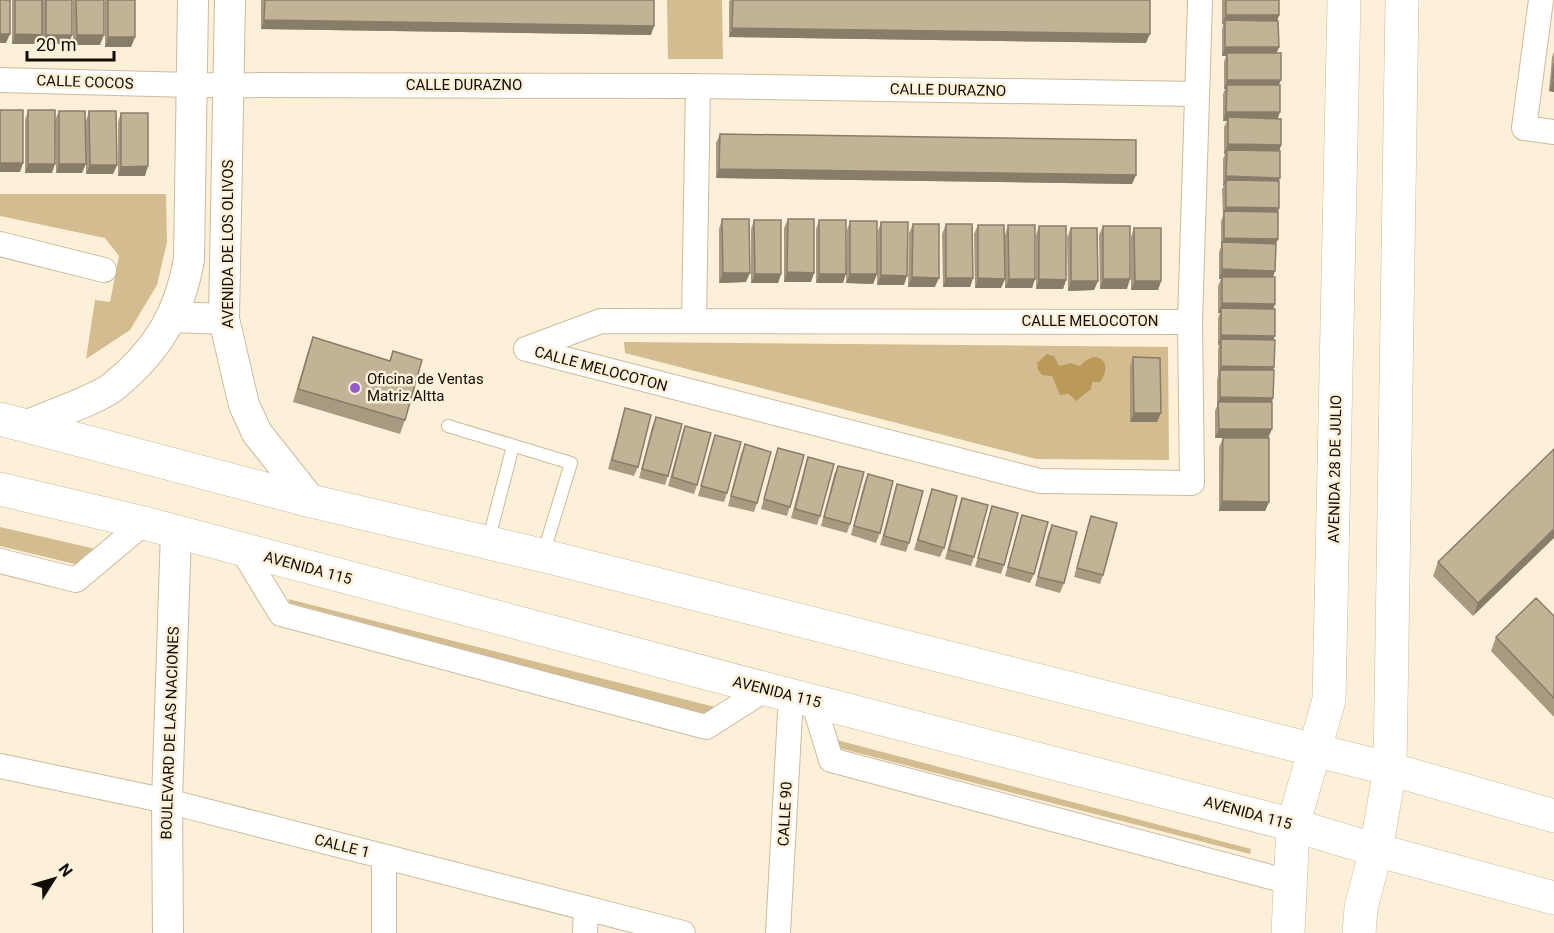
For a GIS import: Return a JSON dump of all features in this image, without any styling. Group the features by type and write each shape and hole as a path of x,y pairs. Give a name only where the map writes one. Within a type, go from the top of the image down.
{"main road":[{"name":"AVENIDA 28 DE JULIO","path":"1288,933 1293,883 1293,825 1329,700 1344,0"},
{"path":"1359,933 1361,908 1376,850 1390,769 1402,0"},
{"path":"13,422 311,501 1390,769 1554,816"},
{"name":"AVENIDA 115","path":"0,489 144,523 790,695 1293,825 1554,898"}],"street":[{"path":"13,422 113,387 157,342 173,317 184,290 189,259 180,85 193,0"},
{"name":"AVENIDA DE LOS OLIVOS","path":"230,0 224,320 244,405 258,433 311,501"},
{"path":"1190,322 1200,2"},
{"path":"1545,8 1524,128 1554,132"},
{"name":"CALLE COCOS","path":"0,80 180,85 230,84"},
{"name":"CALLE DURAZNO","path":"230,84 698,86 1197,94"},
{"path":"694,320 698,86"},
{"path":"0,244 104,270"},
{"path":"173,317 224,320"},
{"name":"CALLE MELOCOTON","path":"601,321 1190,322 1192,483 1040,481 526,349 601,321"},
{"path":"0,561 76,580 144,523"},
{"name":"BOULEVARD DE LAS NACIONES","path":"168,933 167,801 176,532"},
{"path":"242,550 281,614 293,618 706,727 790,695 831,760 1293,883"},
{"name":"CALLE 90","path":"778,933 790,695"},
{"name":"CALLE 1","path":"0,766 167,801 683,933"},
{"path":"384,857 384,933"},
{"path":"585,933 586,908"}],"lane":[{"path":"448,426 571,463 545,548"},
{"path":"487,544 513,446"}],"shaded area":[{"path":"667,0 722,0 723,59 668,59"},
{"path":"0,194 166,194 167,242 157,285 130,330 86,359 95,300 110,302 119,256 105,238 0,216"},
{"path":"624,342 1168,347 1169,460 1036,459 625,353"},
{"path":"1047,354 1054,356 1059,366 1071,363 1080,366 1086,360 1097,357 1104,363 1104,375 1100,382 1092,382 1091,389 1076,401 1069,394 1060,395 1052,376 1042,375 1038,370 1037,363"},
{"path":"0,527 96,549 75,564 0,546"},
{"path":"288,599 715,707 704,715 290,603"},
{"path":"833,739 1251,849 1250,854 839,748"}],"building":[{"path":"0,0 10,0 10,34 0,34"},
{"path":"15,0 42,0 42,35 15,34"},
{"path":"46,0 72,0 72,35 46,35"},
{"path":"76,0 104,0 104,35 77,35"},
{"path":"108,0 135,0 135,37 108,37"},
{"path":"265,0 654,0 654,26 264,20"},
{"path":"733,0 1150,0 1150,34 732,28"},
{"path":"1226,0 1279,0 1279,15 1226,15"},
{"path":"1225,20 1278,21 1279,47 1225,47"},
{"path":"1227,53 1281,53 1281,80 1227,80"},
{"path":"1227,85 1280,85 1280,112 1226,112"},
{"path":"0,110 23,110 23,163 0,163"},
{"path":"28,110 55,110 55,164 28,164"},
{"path":"59,111 85,111 86,164 59,164"},
{"path":"89,111 116,111 117,165 90,165"},
{"path":"121,113 148,113 148,166 121,167"},
{"path":"1228,117 1281,119 1281,145 1228,144"},
{"path":"720,134 1136,140 1136,175 719,169"},
{"path":"1227,150 1280,151 1280,178 1226,176"},
{"path":"1226,180 1279,181 1279,208 1226,207"},
{"path":"1224,211 1278,212 1278,239 1224,238"},
{"path":"722,219 749,219 750,273 723,273"},
{"path":"788,219 814,219 814,273 787,272"},
{"path":"754,220 781,220 781,274 755,274"},
{"path":"819,220 846,220 846,274 819,274"},
{"path":"850,221 877,221 877,274 850,274"},
{"path":"881,222 908,222 907,276 881,275"},
{"path":"913,224 939,224 939,278 912,277"},
{"path":"946,224 972,224 973,278 946,278"},
{"path":"978,225 1004,225 1005,279 978,278"},
{"path":"1008,225 1035,225 1035,279 1009,279"},
{"path":"1039,226 1066,226 1066,280 1039,279"},
{"path":"1103,226 1130,226 1130,279 1103,279"},
{"path":"1071,228 1097,228 1098,281 1071,281"},
{"path":"1134,228 1161,228 1161,281 1135,281"},
{"path":"1222,242 1276,244 1275,271 1222,269"},
{"path":"1222,277 1275,277 1275,304 1222,303"},
{"path":"1221,308 1275,309 1275,336 1221,335"},
{"name":"Oficina de Ventas Matriz Altta","path":"313,337 390,361 393,351 422,360 405,420 298,389"},
{"path":"1221,339 1275,340 1274,367 1221,366"},
{"path":"1133,357 1160,358 1161,413 1134,413"},
{"path":"1220,370 1274,370 1273,398 1220,397"},
{"path":"1218,402 1272,402 1272,429 1219,429"},
{"path":"625,408 651,415 638,467 612,460"},
{"path":"656,417 682,424 668,476 642,469"},
{"path":"685,426 711,433 697,485 672,477"},
{"path":"715,435 741,442 727,493 701,486"},
{"path":"1223,438 1269,438 1269,502 1222,501"},
{"path":"745,444 771,452 757,503 731,496"},
{"path":"778,448 804,455 790,507 764,499"},
{"path":"1554,449 1554,529 1478,603 1438,562"},
{"path":"808,457 834,464 820,516 795,509"},
{"path":"838,466 864,472 850,524 824,517"},
{"path":"868,474 893,481 880,533 854,526"},
{"path":"897,484 923,491 909,543 884,536"},
{"path":"932,489 957,496 944,548 918,540"},
{"path":"962,498 988,505 974,557 949,550"},
{"path":"992,506 1018,513 1004,565 978,558"},
{"path":"1022,515 1048,522 1034,574 1008,567"},
{"path":"1091,516 1117,523 1103,575 1077,568"},
{"path":"1052,525 1077,532 1064,583 1038,577"},
{"path":"1536,598 1554,616 1554,698 1496,637"}],"place":[{"name":"Oficina de Ventas Matriz Altta","path":"355,388"}]}
